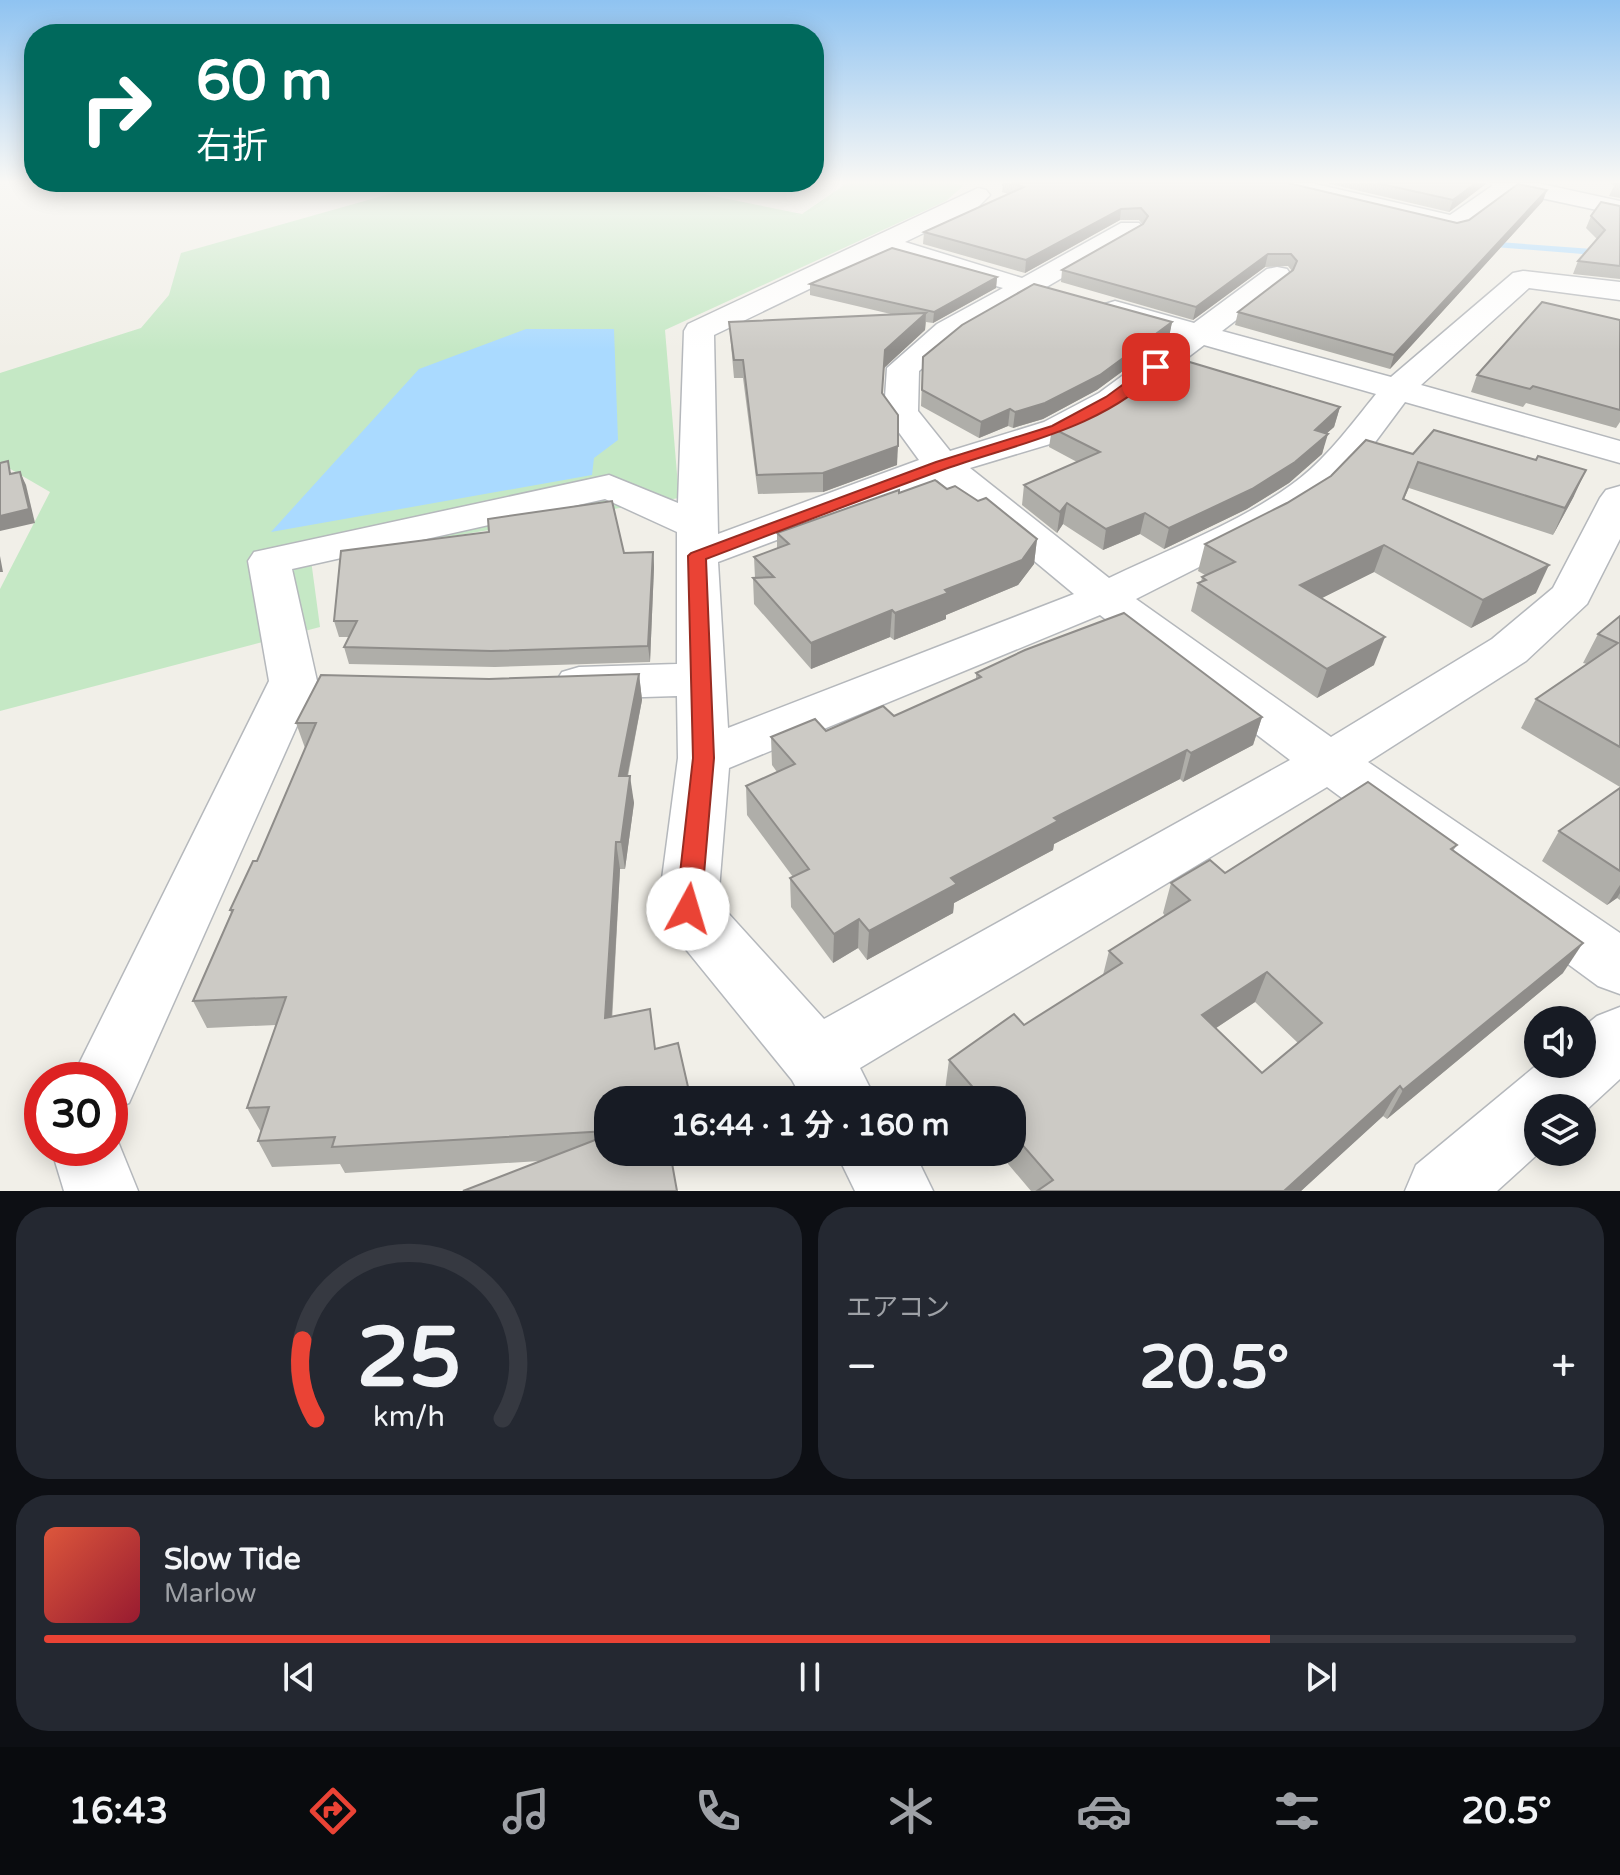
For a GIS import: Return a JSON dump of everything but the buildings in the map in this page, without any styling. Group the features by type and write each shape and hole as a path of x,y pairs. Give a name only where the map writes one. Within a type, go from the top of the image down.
{"street":[{"path":"888,239 699,331 697,541 704,758 688,909 828,1079 1509,650 1571,595 1620,498"},
{"path":"1112,239 948,331 903,368 901,412 942,465 1105,597 1329,762 1620,967"},
{"path":"878,243 1620,452"},
{"path":"115,1062 316,682 269,561 609,487 697,541 1057,430 1111,400 1277,275"},
{"path":"704,758 1105,597 1264,518 1307,492 1360,437 1397,389 1523,279 1620,291"},
{"path":"543,684 701,679"},
{"path":"1442,1191 1620,1037"},
{"path":"93,1166 101,1191"},
{"path":"881,1166 896,1191"}],"green space":[{"path":"232,239 864,239 665,330 679,498 311,560 320,627 0,711 0,589 50,492 0,463 0,373 141,328 169,295 181,253"}],"water":[{"path":"526,329 614,329 618,440 594,458 592,475 271,532 419,369"}],"waterway":[{"path":"1485,244 1620,254"}],"route":[{"path":"688,909 704,758 697,556 942,465 1057,430 1111,400 1156,367"}]}
